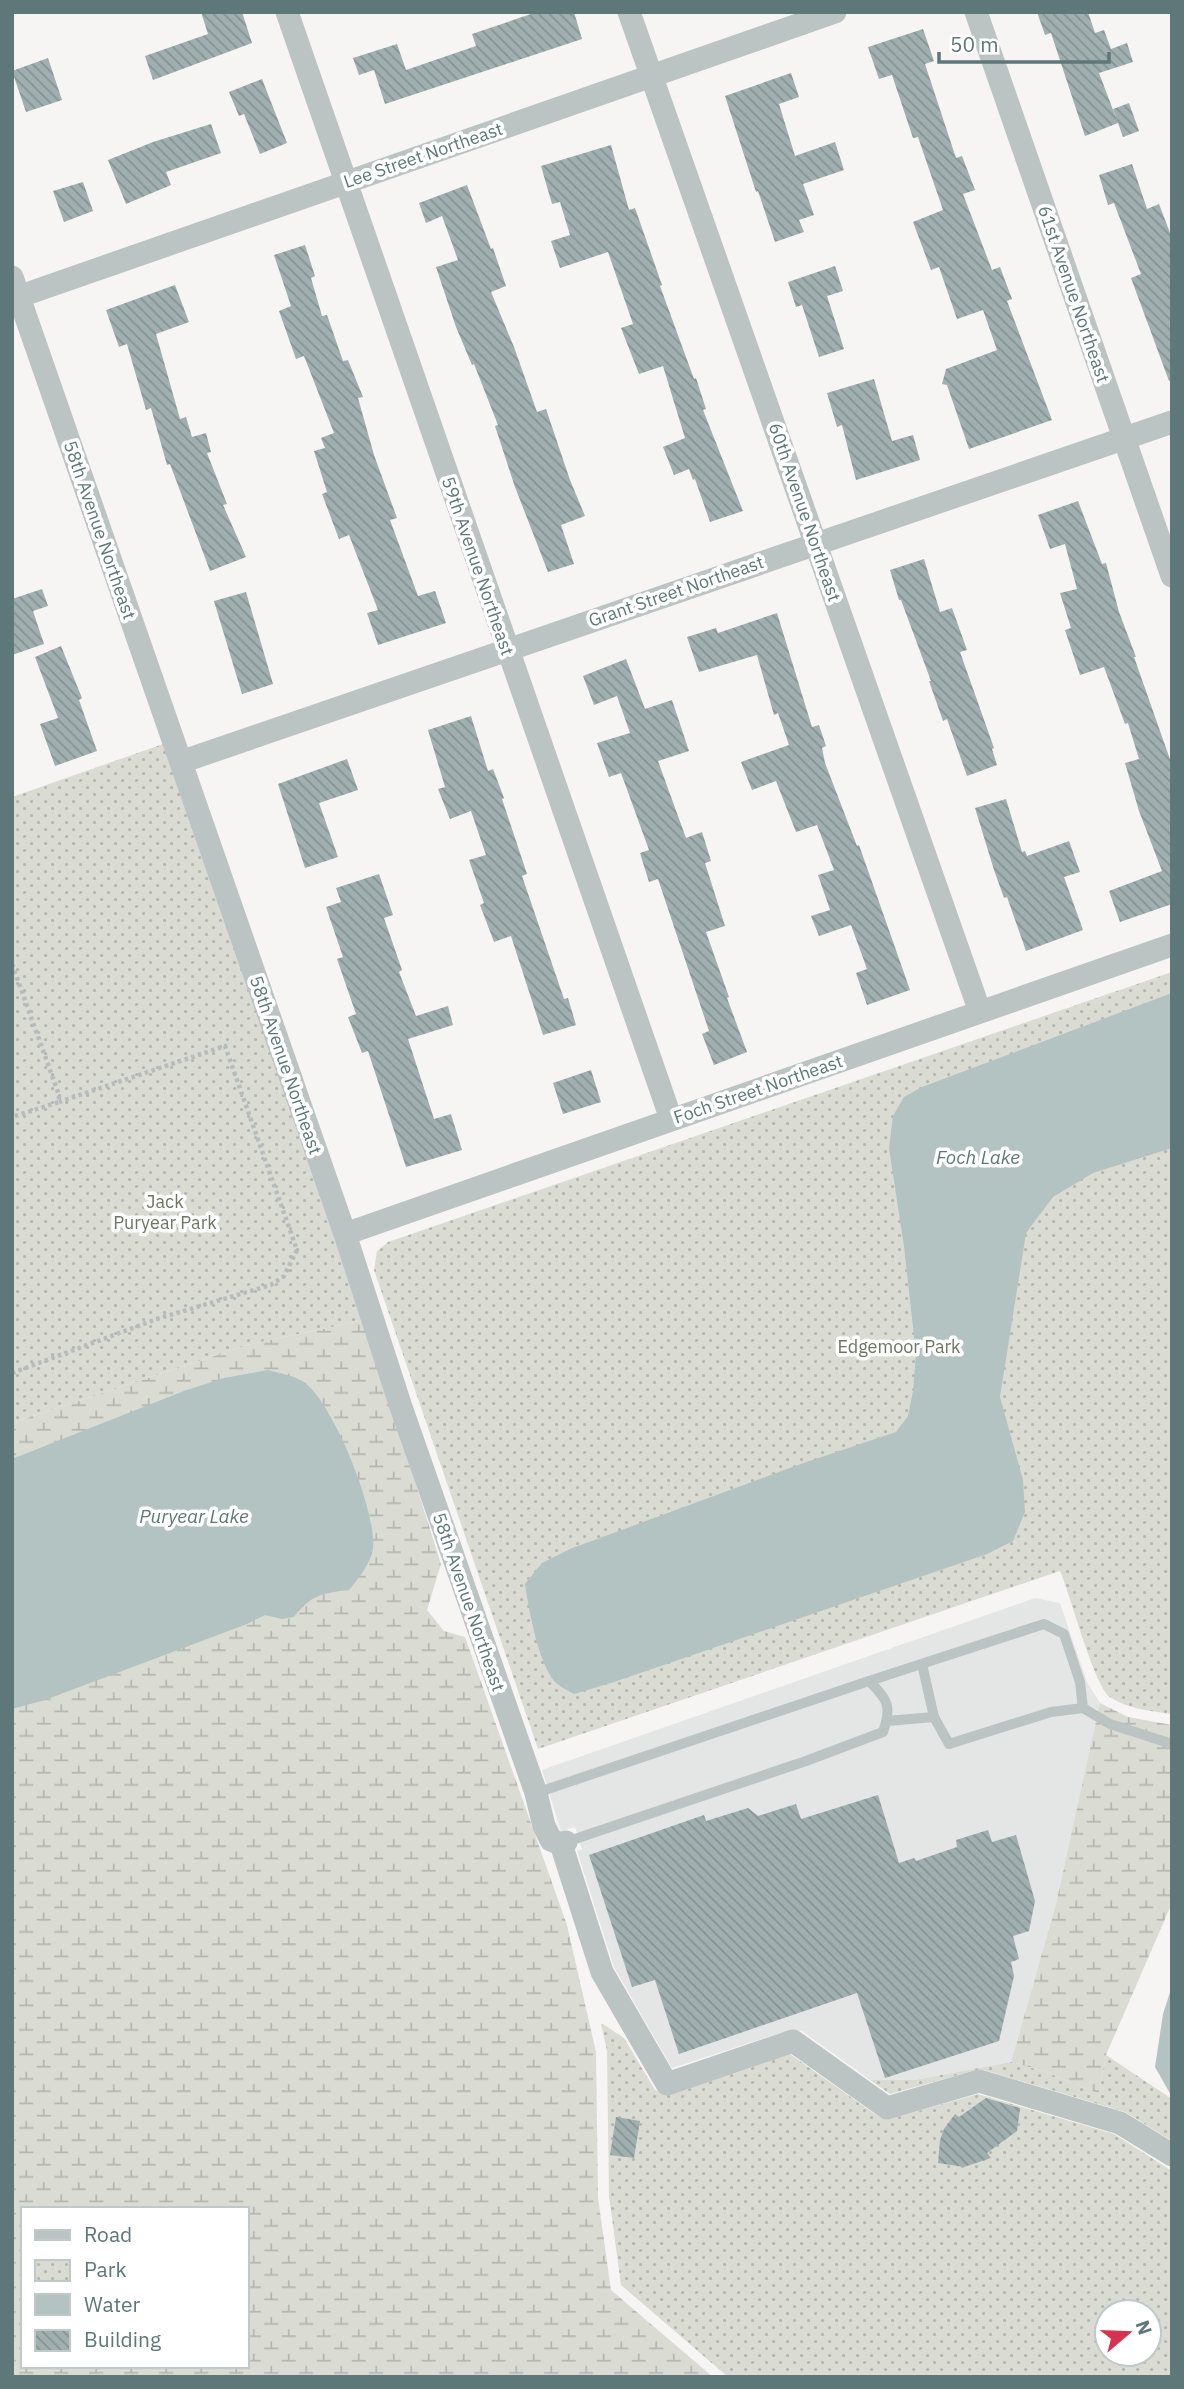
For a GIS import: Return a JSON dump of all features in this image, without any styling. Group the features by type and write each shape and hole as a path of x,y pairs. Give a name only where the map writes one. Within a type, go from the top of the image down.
{"street":[{"name":"59th Avenue Northeast","path":"286,12 671,1119"},
{"name":"60th Avenue Northeast","path":"629,12 980,1012"},
{"name":"Lee Street Northeast","path":"15,291 345,182 835,12"},
{"name":"61st Avenue Northeast","path":"976,12 1172,576"},
{"name":"58th Avenue Northeast","path":"15,291 345,1234 401,1407 536,1793 544,1826 551,1840 563,1843 601,1972 667,2084 793,2041 887,2108 979,2081 1120,2123 1172,2155"},
{"name":"Grant Street Northeast","path":"181,762 1172,422"},
{"name":"Foch Street Northeast","path":"345,1234 1172,945"}],"lane":[{"path":"536,1793 1044,1624 1064,1634 1080,1682 1083,1708"},
{"path":"922,1664 934,1717 949,1744 1051,1712 1083,1708 1110,1724 1172,1744"},
{"path":"563,1843 883,1732 889,1714 883,1695 869,1681"},
{"path":"887,1721 934,1717"}],"path":[{"path":"12,964 59,1095 59,1102"},
{"path":"12,1118 225,1046 297,1250 284,1276 271,1285 157,1319 12,1374"}],"shaded area":[{"path":"1035,1598 1060,1603 1087,1682 1100,1703 1056,1904 1011,2062 914,2080 870,2080 802,2031 790,2030 672,2068 614,1967 577,1851 582,1849 575,1827 561,1831 542,1770"}],"green space":[{"name":"Jack Puryear Park","path":"163,744 364,1320 247,1345 12,1423 12,797"},
{"name":"Edgemoor Park","path":"1172,972 1172,1714 1140,1709 1110,1697 1097,1676 1060,1571 538,1749 374,1270 377,1251 388,1242"},
{"path":"364,1320 441,1564 427,1610 444,1631 465,1637 567,1925 596,2052 598,2198 611,2290 713,2377 12,2377 12,1423 247,1345"},
{"path":"1100,1703 1128,1717 1172,1725 1172,1903 1106,2055 1099,2094 1046,2072 1011,2062 1056,1904"},
{"path":"601,2024 624,2038 655,2090 670,2095 790,2054 879,2117 890,2119 978,2094 1114,2134 1172,2171 1172,2377 728,2377 621,2285 609,2196 607,2051"},
{"path":"1106,2055 1172,2099 1172,2141 1125,2112 984,2070 890,2094 870,2080 914,2080 1011,2062 1046,2072 1099,2094"}],"water":[{"name":"Foch Lake","path":"1172,993 1172,1148 1093,1173 1053,1197 1026,1233 1000,1397 1023,1480 1025,1512 1013,1541 987,1554 614,1682 574,1694 557,1684 539,1649 525,1584 542,1563 570,1549 795,1466 896,1432 908,1416 916,1354 904,1246 889,1148 893,1116 904,1097 922,1087"},
{"name":"Puryear Lake","path":"268,1370 304,1382 316,1394 328,1412 351,1460 368,1510 373,1549 367,1565 356,1581 349,1590 324,1594 312,1600 294,1617 282,1619 265,1615 45,1700 12,1709 12,1459 184,1391 224,1378"},
{"path":"1172,1986 1172,2097 1155,2067 1163,2014"}],"building":[{"path":"201,12 242,12 252,43 153,80 145,56 208,34"},
{"path":"537,12 574,12 582,39 385,104 374,70 359,75 353,58 397,44 406,70 476,46 472,34"},
{"path":"1037,12 1088,12 1095,33 1104,30 1111,49 1127,43 1133,62 1099,73 1118,123 1085,136 1051,33 1045,35"},
{"path":"923,29 934,61 925,64 956,158 962,156 975,190 963,194 992,270 1000,267 1012,299 1007,301 1052,420 969,449 947,385 942,384 946,369 997,350 983,310 957,319 939,267 931,270 913,222 943,210 918,137 913,138 892,75 879,79 868,47"},
{"path":"48,58 62,100 26,112 12,71"},
{"path":"791,73 799,97 779,104 795,156 835,142 844,170 803,184 814,215 799,220 804,232 775,242 725,96"},
{"path":"262,79 287,143 260,154 244,114 239,116 229,92"},
{"path":"1129,103 1139,131 1123,137 1113,109"},
{"path":"211,124 221,153 166,172 171,185 126,204 108,160 153,142"},
{"path":"611,145 629,210 635,208 662,285 660,286 694,379 696,378 706,409 703,410 743,511 710,522 689,469 674,475 663,447 685,438 663,366 639,374 621,328 633,324 608,252 560,268 551,241 570,235 560,202 552,204 541,166"},
{"path":"1132,164 1147,209 1159,204 1172,238 1172,380 1169,381 1131,278 1141,274 1114,203 1108,205 1099,175"},
{"path":"83,182 93,211 64,222 53,191"},
{"path":"467,185 506,286 491,292 537,412 546,409 585,516 561,525 574,564 548,572 515,487 495,426 498,425 456,327 436,267 458,260 442,216 426,223 419,203"},
{"path":"305,245 315,276 311,278 322,316 327,315 343,361 348,360 363,397 358,398 374,455 397,518 390,520 418,596 435,591 446,623 378,645 367,613 378,610 349,535 339,539 322,494 327,492 314,451 325,448 321,438 334,433 304,356 296,359 279,311 291,306 274,255"},
{"path":"835,266 843,291 827,296 844,349 819,357 802,305 796,307 788,282"},
{"path":"175,285 189,322 156,334 180,419 186,417 192,437 206,433 211,452 207,453 227,504 223,505 246,557 210,571 170,464 167,465 151,408 146,410 127,344 119,347 106,310"},
{"path":"874,379 892,441 913,435 920,460 856,480 842,425 837,427 827,393"},
{"path":"1078,501 1102,564 1106,563 1119,612 1172,765 1172,904 1120,922 1109,891 1162,871 1139,811 1125,763 1139,759 1128,723 1125,724 1104,667 1080,675 1065,630 1071,628 1060,593 1077,589 1065,544 1050,549 1038,515"},
{"path":"924,559 940,612 952,608 967,650 960,652 994,748 992,749 997,765 967,776 947,719 943,721 890,570"},
{"path":"42,589 48,606 33,611 44,644 12,655 12,599"},
{"path":"246,592 273,684 242,694 214,601"},
{"path":"777,613 812,727 819,725 826,746 822,748 825,763 857,846 859,845 910,990 867,1005 856,973 867,969 851,925 819,936 811,916 830,910 818,875 834,870 817,825 796,832 776,781 752,790 741,762 789,745 778,713 774,715 757,655 699,672 687,637 716,628 718,633"},
{"path":"61,646 82,698 79,700 97,751 55,766 40,724 58,718 35,657"},
{"path":"626,659 645,709 672,700 689,751 658,761 686,838 702,832 711,861 705,863 725,926 706,932 747,1052 714,1065 702,1034 709,1031 658,879 649,882 640,853 649,850 621,773 609,777 597,743 630,733 617,696 594,705 583,676"},
{"path":"471,716 488,771 493,769 504,798 502,799 527,874 522,876 564,999 568,998 576,1025 543,1035 511,936 494,942 480,905 484,903 469,860 486,855 471,811 450,819 438,789 445,787 428,730"},
{"path":"347,759 358,790 319,803 338,857 305,868 278,784"},
{"path":"1006,799 1022,852 1025,851 1027,856 1069,841 1080,872 1064,877 1083,930 1026,951 1007,897 1004,898 994,870 975,808"},
{"path":"379,874 393,915 384,918 402,970 399,972 416,1016 448,1006 453,1025 408,1039 434,1119 451,1114 462,1150 406,1167 368,1051 362,1053 348,1017 356,1014 337,959 343,957 326,907 341,902 336,888"},
{"path":"591,1070 601,1102 563,1114 553,1083"},
{"path":"878,1795 899,1863 914,1858 916,1861 957,1847 956,1840 988,1830 992,1842 1016,1835 1035,1901 1029,1931 1013,1936 1019,1959 1011,1962 1014,1976 999,2041 885,2078 857,1993 679,2054 655,1980 632,1987 589,1855 704,1815 706,1821 748,1808 758,1816 796,1804 801,1819"},
{"path":"986,2098 1020,2108 1017,2131 987,2153 991,2158 964,2167 938,2163 940,2140 955,2114 959,2117"},
{"path":"616,2117 640,2121 634,2158 610,2155"}]}
